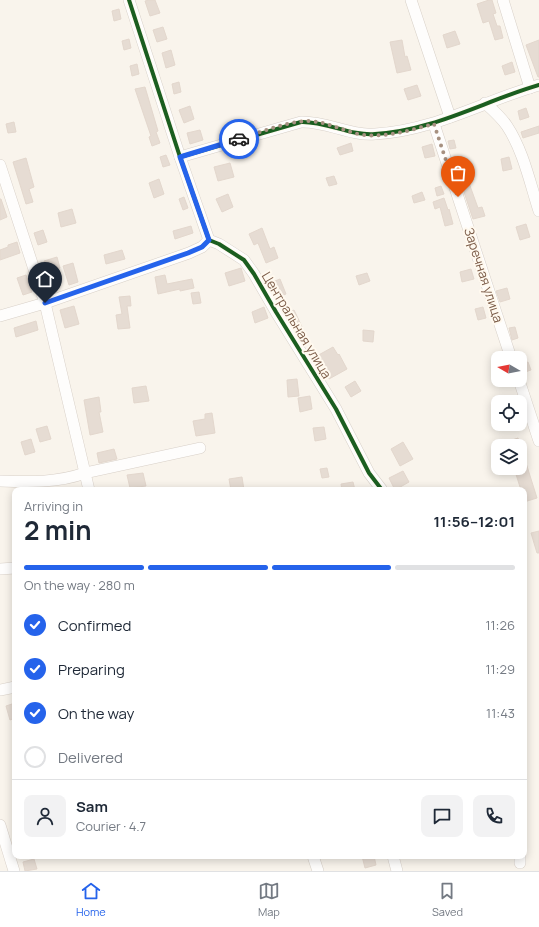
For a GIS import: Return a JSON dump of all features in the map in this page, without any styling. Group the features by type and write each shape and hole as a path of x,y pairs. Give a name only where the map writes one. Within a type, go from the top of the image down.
{"street":[{"path":"0,316 45,303 188,253 202,247 209,240 180,157 129,0"},
{"path":"411,0 450,117"},
{"path":"180,157 300,122 318,122 360,134 399,133 434,124 534,86 503,0"},
{"path":"485,104 496,113 506,125 515,142 539,211"},
{"name":"Заречная улица","path":"434,124 510,351"},
{"path":"0,164 45,303 88,487"},
{"name":"Центральная улица","path":"209,240 219,244 244,260 254,274 336,409 369,474 380,487"},
{"path":"521,387 539,441"},
{"path":"0,481 33,482 70,478 85,473 200,448"},
{"path":"0,569 12,568"},
{"path":"0,690 12,688"},
{"path":"0,825 14,871"},
{"path":"314,859 318,871"},
{"path":"394,859 397,871"}],"building":[{"path":"155,0 160,13 150,16 145,1"},
{"path":"492,0 496,13 493,14 497,26 500,26 503,38 495,40 489,21 483,23 477,4"},
{"path":"119,9 121,19 114,21 112,11"},
{"path":"163,27 167,39 157,42 153,30"},
{"path":"455,31 460,44 447,48 443,35"},
{"path":"129,39 131,48 124,50 122,41"},
{"path":"402,40 405,57 407,56 411,70 397,73 390,42"},
{"path":"539,40 539,77 538,77 526,45"},
{"path":"171,50 175,65 166,68 162,53"},
{"path":"512,62 515,72 505,75 502,66"},
{"path":"137,64 139,74 132,76 130,66"},
{"path":"179,82 181,92 174,94 172,84"},
{"path":"417,85 421,96 408,100 404,89"},
{"path":"145,87 160,143 152,146 149,137 151,136 135,89"},
{"path":"190,106 194,119 184,123 179,110"},
{"path":"526,108 529,117 520,120 518,111"},
{"path":"14,122 16,132 8,133 6,124"},
{"path":"539,126 539,133 523,138 521,132"},
{"path":"200,130 203,140 190,144 187,133"},
{"path":"454,140 456,148 450,149 448,141"},
{"path":"351,143 353,151 340,155 337,148"},
{"path":"432,144 435,156 425,158 422,147"},
{"path":"166,155 170,165 163,167 160,157"},
{"path":"509,157 512,169 503,171 501,159"},
{"path":"26,158 34,187 29,189 33,202 26,204 13,162"},
{"path":"230,163 234,177 218,181 214,167"},
{"path":"334,176 337,184 329,186 326,178"},
{"path":"159,179 164,194 154,198 149,183"},
{"path":"469,183 478,208 482,207 485,216 473,219 462,186"},
{"path":"441,186 444,194 437,196 435,188"},
{"path":"422,192 425,200 414,203 412,196"},
{"path":"228,194 233,207 222,212 216,199"},
{"path":"184,197 188,208 183,210 179,199"},
{"path":"444,198 453,224 445,226 440,207 435,209 433,202"},
{"path":"0,199 7,217 0,220"},
{"path":"72,209 76,223 61,227 58,213"},
{"path":"526,224 530,237 520,240 516,227"},
{"path":"191,226 193,233 175,239 173,231"},
{"path":"262,228 270,249 274,247 278,258 266,263 258,243 254,245 249,234"},
{"path":"43,230 47,242 38,245 34,233"},
{"path":"17,242 20,253 0,260 0,250"},
{"path":"122,250 125,259 106,264 104,255"},
{"path":"57,257 60,268 48,273 44,261"},
{"path":"73,263 78,282 69,285 63,266"},
{"path":"241,268 245,281 229,286 225,273"},
{"path":"471,269 474,279 462,282 460,272"},
{"path":"367,273 370,281 359,285 356,276"},
{"path":"26,275 32,292 23,295 17,278"},
{"path":"165,275 167,284 192,279 194,288 180,291 180,289 158,294 155,277"},
{"path":"280,279 286,294 276,298 270,283"},
{"path":"507,288 510,299 500,302 496,291"},
{"path":"199,292 201,303 193,304 191,293"},
{"path":"130,296 131,306 127,306 130,328 118,329 116,315 122,314 119,297"},
{"path":"74,306 79,324 65,328 60,310"},
{"path":"264,307 268,318 255,323 252,312"},
{"path":"483,307 486,318 478,320 475,309"},
{"path":"294,310 305,333 299,336 286,314"},
{"path":"36,321 38,330 16,337 14,328"},
{"path":"515,327 518,338 512,340 509,328"},
{"path":"363,330 374,331 373,342 363,341"},
{"path":"333,347 338,355 339,354 347,369 329,379 320,362 319,363 315,357"},
{"path":"527,362 531,370 527,371"},
{"path":"297,379 299,396 288,397 287,380"},
{"path":"355,381 361,391 351,397 345,387"},
{"path":"146,386 149,401 134,403 132,388"},
{"path":"310,396 312,409 300,412 298,398"},
{"path":"99,397 101,412 99,412 103,432 90,435 84,400"},
{"path":"212,413 215,433 196,436 193,421 205,419 205,414"},
{"path":"47,426 51,439 40,442 36,429"},
{"path":"324,427 326,439 315,441 313,428"},
{"path":"31,439 35,452 25,455 21,442"},
{"path":"403,442 413,459 400,466 391,449"},
{"path":"114,449 117,459 99,463 97,453"},
{"path":"527,466 537,498 527,501 527,487 520,487 516,475 527,475"},
{"path":"327,468 329,477 322,478 320,469"},
{"path":"403,471 409,482 400,487 394,487 389,478"},
{"path":"143,473 146,486 130,487 127,475"},
{"path":"242,477 244,487 230,487 229,479"},
{"path":"353,482 354,487 342,487 341,484"},
{"path":"539,531 539,553 537,553 531,533"},
{"path":"12,704 12,719 10,720 6,706"},
{"path":"34,859 37,869 25,871 23,862"},
{"path":"363,859 375,859 376,865 365,868"}],"cycle path":[{"path":"129,0 180,157 209,240 219,244 244,260 254,274 336,409 369,473 380,487"},
{"path":"180,157 301,122 310,122 356,133 375,134 396,132 438,121 539,85"}],"way so far":[{"path":"239,139 290,124 309,121 318,122 360,134 399,133 434,124 458,197"}],"route":[{"path":"45,303 202,247 209,240 180,157 239,139"}]}
